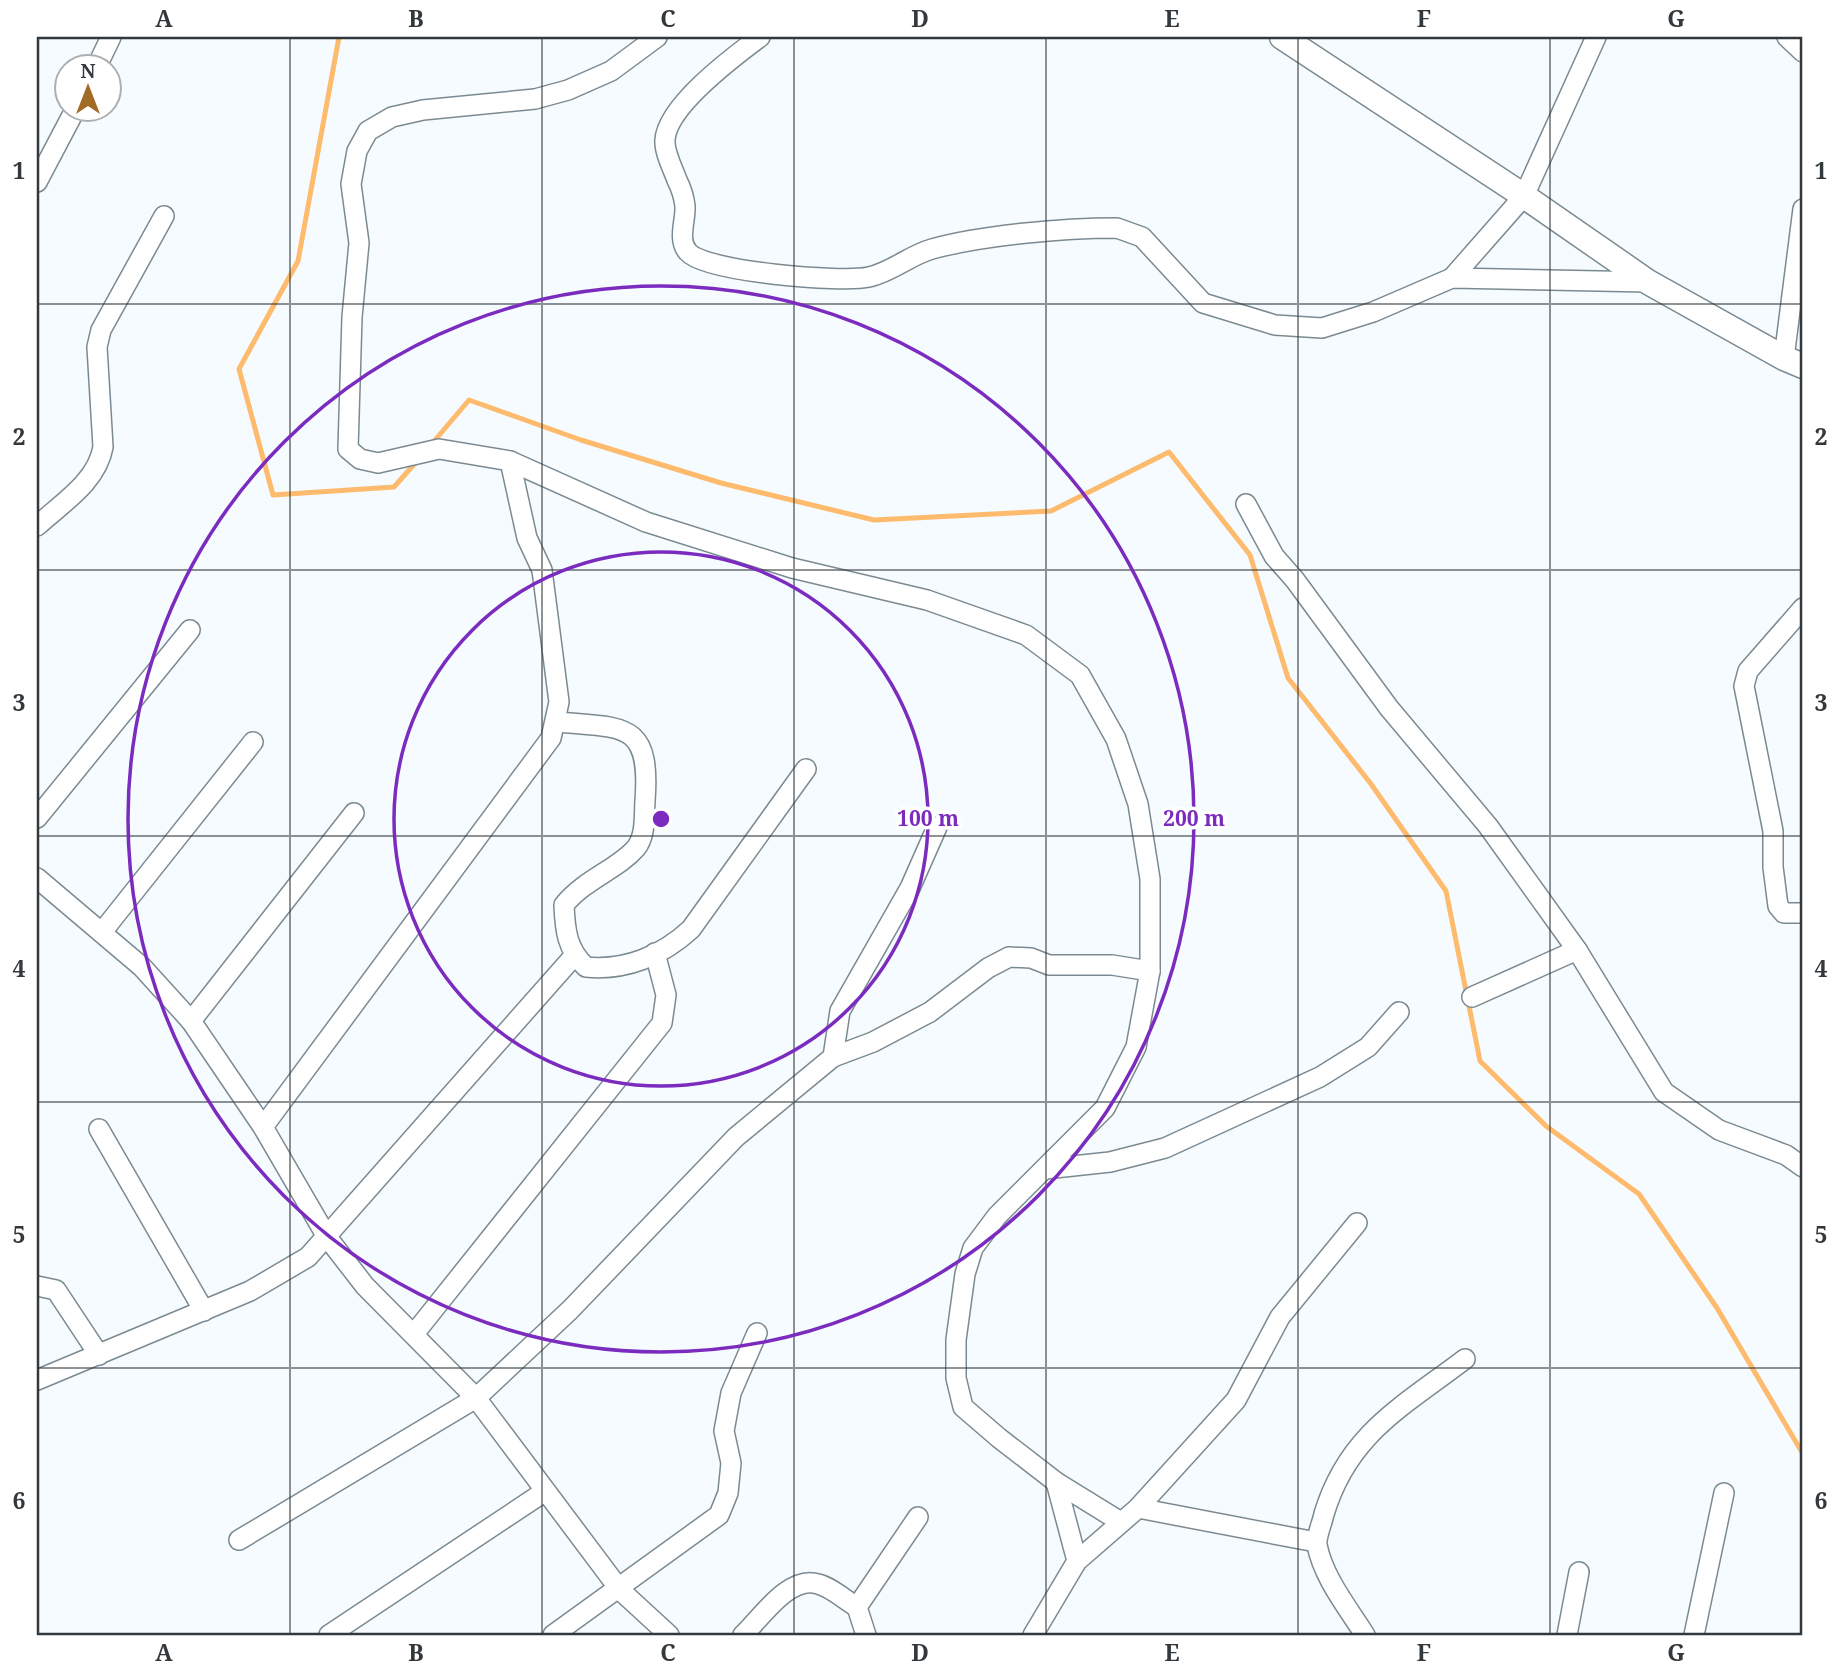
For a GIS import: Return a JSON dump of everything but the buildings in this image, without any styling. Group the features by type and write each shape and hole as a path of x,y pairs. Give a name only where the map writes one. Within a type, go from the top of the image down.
{"street":[{"path":"657,37 611,71 568,90 534,99 423,110 392,117 368,131 356,151 351,184 359,243 352,317 348,449 360,459 378,463 439,449 510,461 646,522 792,568 928,600 1026,635 1080,675 1116,739 1138,804 1150,879 1150,971 1136,1046 1105,1108 997,1216 973,1248 965,1274 956,1340 956,1378 963,1407 1056,1482 1121,1522"},
{"path":"760,37 690,98 668,125 664,142 685,205 682,239 687,252 702,261 740,270 841,279 870,277 913,256 956,243 1117,228 1142,237 1203,303 1228,313 1275,324 1322,328 1373,312 1452,278 1648,282"},
{"path":"1282,37 1524,196 1648,282 1794,362 1803,209"},
{"path":"1452,278 1524,196 1596,37"},
{"path":"1787,37 1803,52"},
{"path":"37,181 69,122"},
{"path":"37,526 94,474 100,461 103,447 97,347 101,330 164,216"},
{"path":"262,1127 551,738 557,722 559,702 542,570 527,538 510,461"},
{"path":"1246,504 1274,556 1295,580 1389,708 1488,826 1577,950 1664,1092 1719,1130 1786,1155 1803,1167"},
{"path":"1803,608 1748,671 1745,685 1773,831 1773,867 1778,906 1784,913 1803,914"},
{"path":"37,818 190,629"},
{"path":"557,722 611,727 629,734 643,748 647,768 642,835 636,848 575,891 564,905 565,931 574,956 586,967 605,969 628,966 679,941 691,929 806,769"},
{"path":"102,932 253,742"},
{"path":"191,1021 354,813"},
{"path":"833,1057 840,1012 910,888 937,827"},
{"path":"37,878 142,967 191,1021 262,1127 327,1237 366,1286 476,1398 620,1590 669,1635"},
{"path":"1472,997 1577,950"},
{"path":"414,1334 662,1023 666,995 654,953"},
{"path":"37,1380 250,1291 308,1257 574,956"},
{"path":"239,1540 476,1398 570,1310 736,1137 833,1057 873,1042 930,1012 988,968 1009,957 1031,958 1049,965 1112,965 1150,971"},
{"path":"1045,1169 1110,1162 1166,1148 1320,1077 1368,1047 1399,1012"},
{"path":"99,1129 204,1311"},
{"path":"1033,1635 1077,1561 1138,1508 1236,1400 1280,1317 1357,1223"},
{"path":"37,1286 56,1290 99,1355"},
{"path":"553,1635 620,1590 719,1515 728,1493 731,1463 724,1431 731,1393 757,1333"},
{"path":"1365,1635 1323,1564 1316,1542 1344,1464 1369,1432 1465,1359"},
{"path":"1056,1482 1077,1561"},
{"path":"329,1635 544,1492"},
{"path":"1694,1635 1724,1493"},
{"path":"1138,1508 1316,1542"},
{"path":"857,1607 918,1517"},
{"path":"1567,1635 1579,1572"},
{"path":"743,1635 791,1588 804,1583 818,1583 857,1607 866,1635"}],"waterway":[{"path":"339,37 298,261 239,369 273,495 394,487 417,461"},
{"path":"430,446 469,400 581,440 721,483 874,520 1051,511 1169,452 1250,555 1288,678 1371,784 1446,891 1480,1061 1546,1126 1639,1194 1717,1308 1803,1454"}]}
